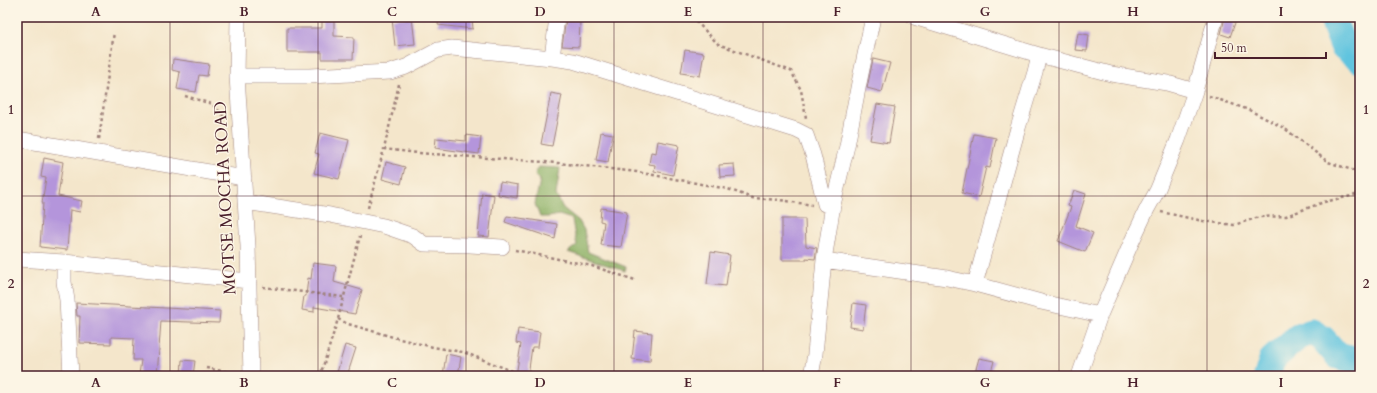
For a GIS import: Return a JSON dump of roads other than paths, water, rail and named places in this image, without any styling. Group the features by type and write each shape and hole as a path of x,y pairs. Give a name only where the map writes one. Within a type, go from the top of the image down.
{"street":[{"name":"MOTSE MOCHA ROAD","path":"238,17 237,76 248,246 250,376"},
{"path":"552,58 557,17"},
{"path":"811,376 818,332 829,204 847,146 873,17"},
{"path":"914,17 1039,55 1111,74 1167,83 1195,91"},
{"path":"1079,376 1100,315 1147,209 1157,191 1178,140 1195,91 1216,17"},
{"path":"237,76 310,76 390,72 406,67 438,50 452,48 574,61 796,130 806,135 829,204"},
{"path":"975,284 1039,55"},
{"path":"17,139 244,178"},
{"path":"245,202 364,221 401,230 424,244 502,247"},
{"path":"17,259 64,262 249,283"},
{"path":"824,260 947,278 1041,302 1100,315"},
{"path":"64,262 64,282 67,300 71,376"}],"waterway":[{"path":"1333,17 1344,48 1360,60"},
{"path":"1267,376 1272,360 1298,337 1312,332 1322,338 1338,356 1354,360 1360,359"}]}
